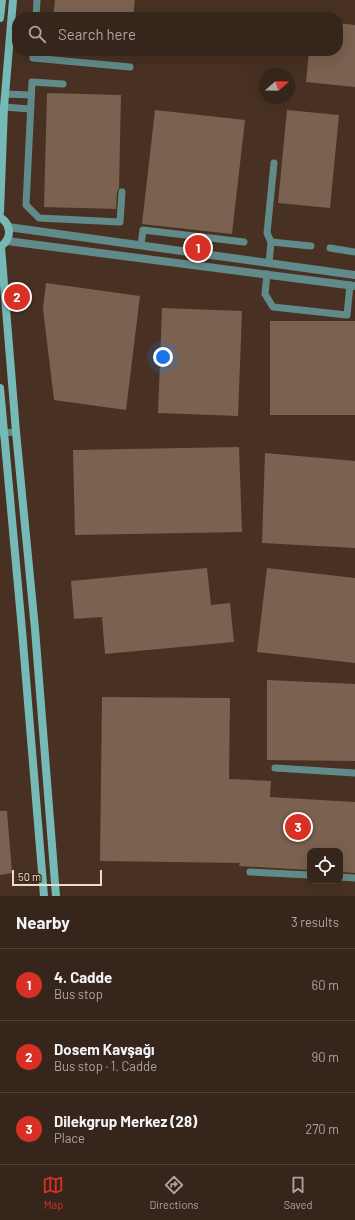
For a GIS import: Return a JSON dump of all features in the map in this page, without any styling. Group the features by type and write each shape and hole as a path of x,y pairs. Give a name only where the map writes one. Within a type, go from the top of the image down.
{"street":[{"path":"0,18 2,0"},
{"path":"0,212 2,94 13,0"},
{"path":"0,217 4,219 9,231 3,245 16,432 34,622 56,896"},
{"path":"3,245 140,258 353,286 353,275 8,226"},
{"path":"140,258 141,245"},
{"path":"267,274 269,263"},
{"path":"0,388 2,433 22,622 44,896"}],"lane":[{"path":"36,12 37,0"},
{"path":"32,56 32,58 130,67"},
{"path":"63,84 32,82 26,205 39,218 120,222 122,192"},
{"path":"2,94 31,95"},
{"path":"2,107 30,109"},
{"path":"269,263 271,242 267,233 274,163"},
{"path":"141,245 143,230 244,242"},
{"path":"271,242 311,246"},
{"path":"330,248 355,252"},
{"path":"267,274 265,294 273,307 347,315 353,286"},
{"path":"2,433 16,432"},
{"path":"275,768 355,773"},
{"path":"250,872 307,875"},
{"path":"343,877 355,878"}],"building":[{"path":"55,0 135,0 134,12 54,12"},
{"path":"343,24 355,25 355,87 306,82 309,56 343,56"},
{"path":"47,93 121,95 119,188 117,192 116,209 44,207"},
{"path":"155,110 245,120 232,234 142,224"},
{"path":"287,110 339,115 330,208 278,203"},
{"path":"46,283 140,296 126,410 54,400 43,309"},
{"path":"162,308 242,311 238,416 158,413"},
{"path":"270,321 355,321 355,415 270,415"},
{"path":"239,447 242,532 75,535 73,450"},
{"path":"265,453 355,461 355,548 262,543"},
{"path":"207,568 211,605 230,603 234,642 105,654 102,617 74,619 71,581"},
{"path":"267,568 355,578 355,663 257,652"},
{"path":"267,680 355,684 355,761 267,760"},
{"path":"102,697 230,698 229,779 271,781 270,797 355,802 355,873 343,872 343,848 307,848 307,870 239,866 240,863 100,861"},
{"path":"0,811 7,811 12,873 0,875"}],"place":[{"name":"4. Cadde","path":"198,248"},
{"name":"Dosem Kavşağı","path":"17,297"},
{"name":"Dilekgrup Merkez (28)","path":"298,827"}]}
